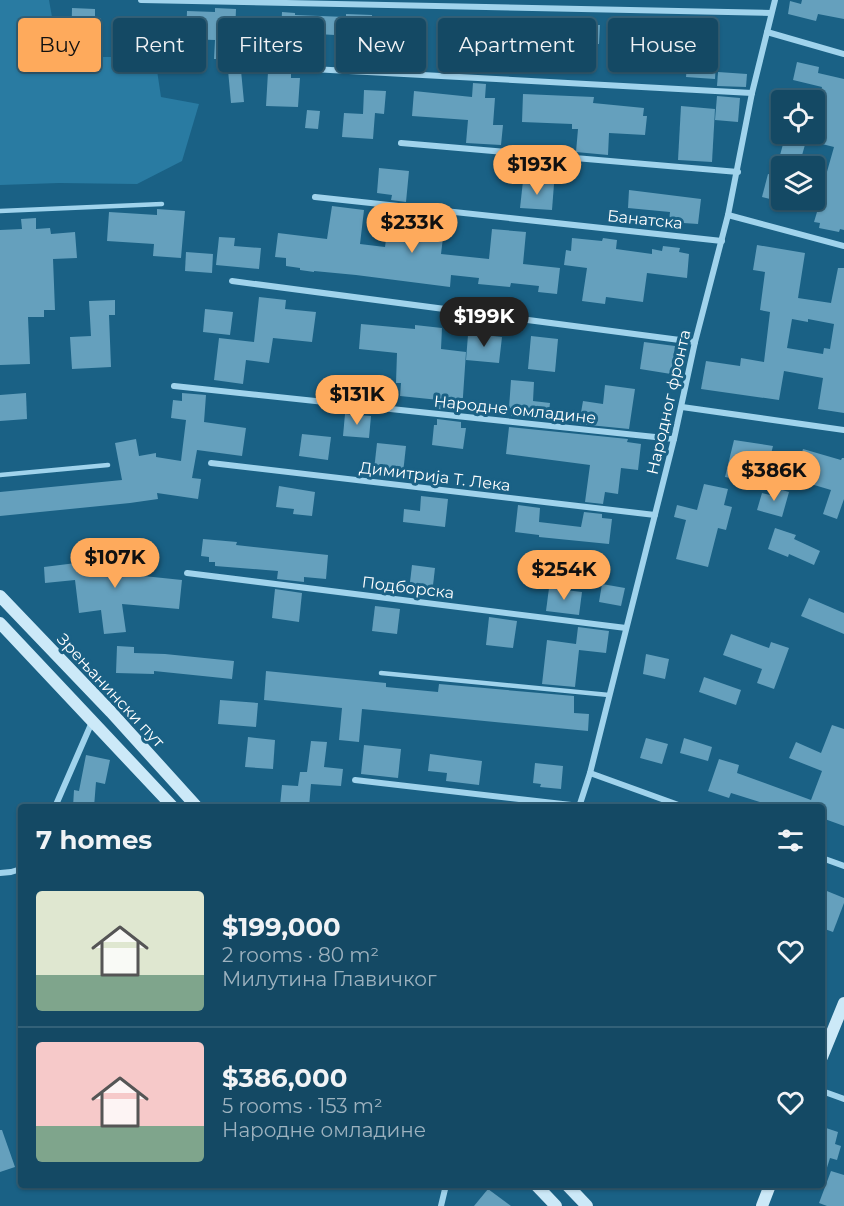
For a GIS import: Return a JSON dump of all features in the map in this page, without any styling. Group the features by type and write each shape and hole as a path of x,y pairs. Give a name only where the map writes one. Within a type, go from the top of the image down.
{"main road":[{"name":"Зрењанински пут","path":"0,596 111,712 194,804"},
{"path":"0,623 170,804"},
{"path":"825,1050 844,1003"},
{"path":"539,1188 556,1206"},
{"path":"570,1188 587,1206"},
{"path":"762,1206 769,1188"}],"street":[{"path":"141,0 771,13"},
{"name":"Народног фронта","path":"580,804 590,773 682,407 695,342 729,215 752,93 775,0"},
{"path":"767,32 844,54"},
{"path":"324,70 752,93"},
{"path":"401,143 738,172"},
{"name":"Банатска","path":"315,197 722,241"},
{"path":"729,215 844,246"},
{"path":"232,280 695,342"},
{"name":"Народне омладине","path":"174,386 674,439"},
{"path":"682,407 844,430"},
{"name":"Димитрија Т. Лека","path":"211,463 655,515"},
{"name":"Подборска","path":"188,573 626,628"},
{"path":"57,804 92,721"},
{"path":"590,773 676,804"},
{"path":"355,780 554,804"},
{"path":"825,859 844,866"},
{"path":"0,873 18,870"},
{"path":"825,1092 844,1099"},
{"path":"441,1206 445,1188"}],"lane":[{"path":"0,211 162,204"},
{"path":"0,475 108,465"},
{"path":"381,673 609,695"}],"shaded area":[{"path":"0,0 49,0 52,18 18,18 18,72 101,72 101,57 113,57 113,72 157,72 161,97 199,104 182,161 137,184 0,185"}],"building":[{"path":"802,0 844,0 844,19 818,14 816,21 788,14 790,1 801,4"},
{"path":"72,8 95,9 95,18 72,18"},
{"path":"215,8 236,9 236,18 218,18 218,59 214,59 215,40 206,40 206,18 187,18 187,11 215,12"},
{"path":"282,12 295,13 295,15 346,17 346,14 372,15 372,18 336,18 336,35 324,34 324,18 282,18"},
{"path":"596,25 600,25 599,44 596,44"},
{"path":"797,62 819,67 818,73 844,79 844,230 840,229 839,232 819,228 820,223 814,222 817,212 810,210 825,210 825,179 834,147 822,144 825,144 825,90 821,90 822,87 793,80"},
{"path":"228,72 241,72 244,102 231,103"},
{"path":"268,72 291,73 291,78 300,78 298,107 266,106"},
{"path":"686,72 715,72 715,79 686,77"},
{"path":"718,72 747,74 746,87 717,86"},
{"path":"473,83 486,84 485,98 495,98 493,125 503,125 501,145 466,143 468,120 412,116 414,91 472,97"},
{"path":"364,90 386,91 384,114 375,113 373,139 342,137 344,113 363,114"},
{"path":"523,94 594,97 593,103 644,108 643,116 647,116 645,135 609,133 608,155 576,152 578,129 572,129 572,124 522,122"},
{"path":"717,96 740,98 738,122 715,120"},
{"path":"681,106 715,109 712,162 678,160"},
{"path":"307,110 320,111 318,129 305,128"},
{"path":"783,144 805,144 802,156 780,156"},
{"path":"379,168 409,171 406,202 391,200 392,195 377,193"},
{"path":"768,174 771,175 771,199 762,197"},
{"path":"523,181 554,184 552,210 520,208"},
{"path":"629,190 701,199 698,224 669,222 670,212 628,208"},
{"path":"332,206 364,210 360,244 385,247 390,210 405,212 405,216 445,221 441,254 489,259 492,229 526,232 523,264 560,268 557,294 538,292 539,286 511,283 510,287 478,284 479,278 451,275 450,287 314,272 286,266 286,258 275,257 278,233 327,239"},
{"path":"157,209 185,211 181,258 153,256 154,244 107,241 109,212 157,215"},
{"path":"36,218 36,229 50,228 51,234 75,232 77,258 53,259 55,310 44,310 44,317 28,317 30,364 0,365 0,230 22,229 21,219"},
{"path":"219,237 235,238 234,246 261,248 259,269 216,265"},
{"path":"572,238 617,240 616,249 652,254 652,249 662,251 663,246 680,248 679,252 689,254 687,278 647,273 643,302 606,297 605,304 582,301 587,268 564,265 566,250 571,251"},
{"path":"757,245 805,253 798,298 831,303 838,268 844,268 844,413 818,409 823,378 784,371 779,400 701,389 706,361 740,366 741,358 764,362 770,312 760,310 765,272 753,270","holes":["792,319 808,322 808,319 834,324 830,349 824,348 823,354 787,348"]},
{"path":"186,252 213,254 212,273 185,271"},
{"path":"259,297 286,300 285,309 316,312 312,342 273,338 269,363 246,360 243,384 214,380 219,338 254,342"},
{"path":"115,300 115,315 109,315 111,367 72,369 70,337 91,336 89,301"},
{"path":"205,309 233,312 230,335 203,332"},
{"path":"361,324 415,329 415,325 442,328 441,349 466,352 462,411 438,409 439,400 400,396 401,383 396,383 397,353 359,349"},
{"path":"474,331 493,333 493,336 502,337 499,363 466,360 468,335 474,336"},
{"path":"531,336 558,339 555,372 528,369"},
{"path":"644,342 675,346 671,374 640,369"},
{"path":"511,380 534,382 533,401 550,403 548,420 511,416 512,408 509,408"},
{"path":"605,385 635,389 629,429 579,424 583,401 603,404"},
{"path":"26,393 27,419 0,421 0,395"},
{"path":"182,393 206,395 204,422 246,428 242,456 197,450 192,478 201,479 198,499 157,493 158,499 0,516 0,492 122,480 115,443 136,439 139,456 156,453 156,457 181,461 186,420 171,418 173,400 182,401"},
{"path":"345,414 371,416 369,438 343,436"},
{"path":"437,419 461,422 461,428 466,428 463,449 432,445 434,425 437,425"},
{"path":"509,427 628,439 627,442 641,444 638,470 621,468 618,494 605,492 603,504 585,502 590,465 506,454"},
{"path":"302,434 331,437 328,460 299,456"},
{"path":"734,440 773,446 769,462 752,459 747,481 725,477"},
{"path":"377,443 406,446 403,473 374,470"},
{"path":"803,449 841,460 844,458 844,499 837,519 823,514 831,490 794,479"},
{"path":"704,484 728,489 724,505 732,507 726,530 718,528 708,567 676,559 686,520 674,517 677,505 697,510"},
{"path":"279,486 315,492 312,516 293,514 294,509 276,507"},
{"path":"772,487 789,492 782,517 757,510 762,493 770,495"},
{"path":"421,496 448,499 445,527 403,522 404,509 420,511"},
{"path":"518,505 540,508 539,522 581,527 584,512 602,514 602,518 612,519 609,544 539,537 539,535 515,532"},
{"path":"775,528 796,535 794,539 820,551 814,565 789,554 788,557 768,549"},
{"path":"203,539 328,555 326,579 304,577 304,582 277,579 278,571 215,566 215,562 209,562 209,557 201,556"},
{"path":"132,556 134,575 182,580 179,609 122,604 126,632 104,634 101,610 79,613 75,580 45,583 44,567"},
{"path":"412,565 435,568 432,594 409,591"},
{"path":"602,584 625,588 621,606 599,602"},
{"path":"549,588 582,592 579,615 546,611"},
{"path":"275,589 302,593 299,622 272,618"},
{"path":"809,598 844,613 844,634 801,616"},
{"path":"375,606 400,609 397,634 372,631"},
{"path":"489,617 517,621 513,648 486,645"},
{"path":"578,627 609,631 606,653 579,650 575,687 542,684 547,640 576,644"},
{"path":"731,634 769,648 771,642 789,648 774,689 757,683 762,669 723,655"},
{"path":"117,646 134,647 134,653 234,661 232,679 154,671 154,674 116,673"},
{"path":"646,654 669,659 665,679 643,674"},
{"path":"266,671 386,683 386,687 438,692 439,684 574,696 574,713 589,714 588,731 362,709 359,742 339,740 342,708 264,700"},
{"path":"704,677 741,690 736,705 699,692"},
{"path":"220,700 258,703 256,727 218,724"},
{"path":"832,725 844,729 844,826 825,819 825,804 762,804 731,793 729,798 708,791 719,759 739,765 737,773 811,800 822,771 789,758 796,742 821,753"},
{"path":"248,737 275,740 273,769 245,767"},
{"path":"646,738 668,744 662,764 640,758"},
{"path":"684,738 712,747 708,761 680,753"},
{"path":"311,741 327,742 324,767 343,769 341,786 311,784 309,804 280,804 282,785 298,786 300,772 307,772"},
{"path":"364,745 401,749 398,778 361,774"},
{"path":"430,754 482,761 479,785 446,781 447,773 428,771"},
{"path":"86,755 110,760 105,784 96,782 94,804 73,804 74,790 79,791"},
{"path":"535,763 563,766 561,789 540,787 541,784 533,783"},
{"path":"825,890 844,898 833,932 825,929"},
{"path":"826,1128 838,1132 835,1144 841,1146 837,1160 830,1158 825,1174"},
{"path":"0,1130 2,1130 15,1167 0,1172"},
{"path":"831,1171 844,1175 844,1206 827,1206 819,1203"},
{"path":"488,1189 511,1206 474,1206"}]}
